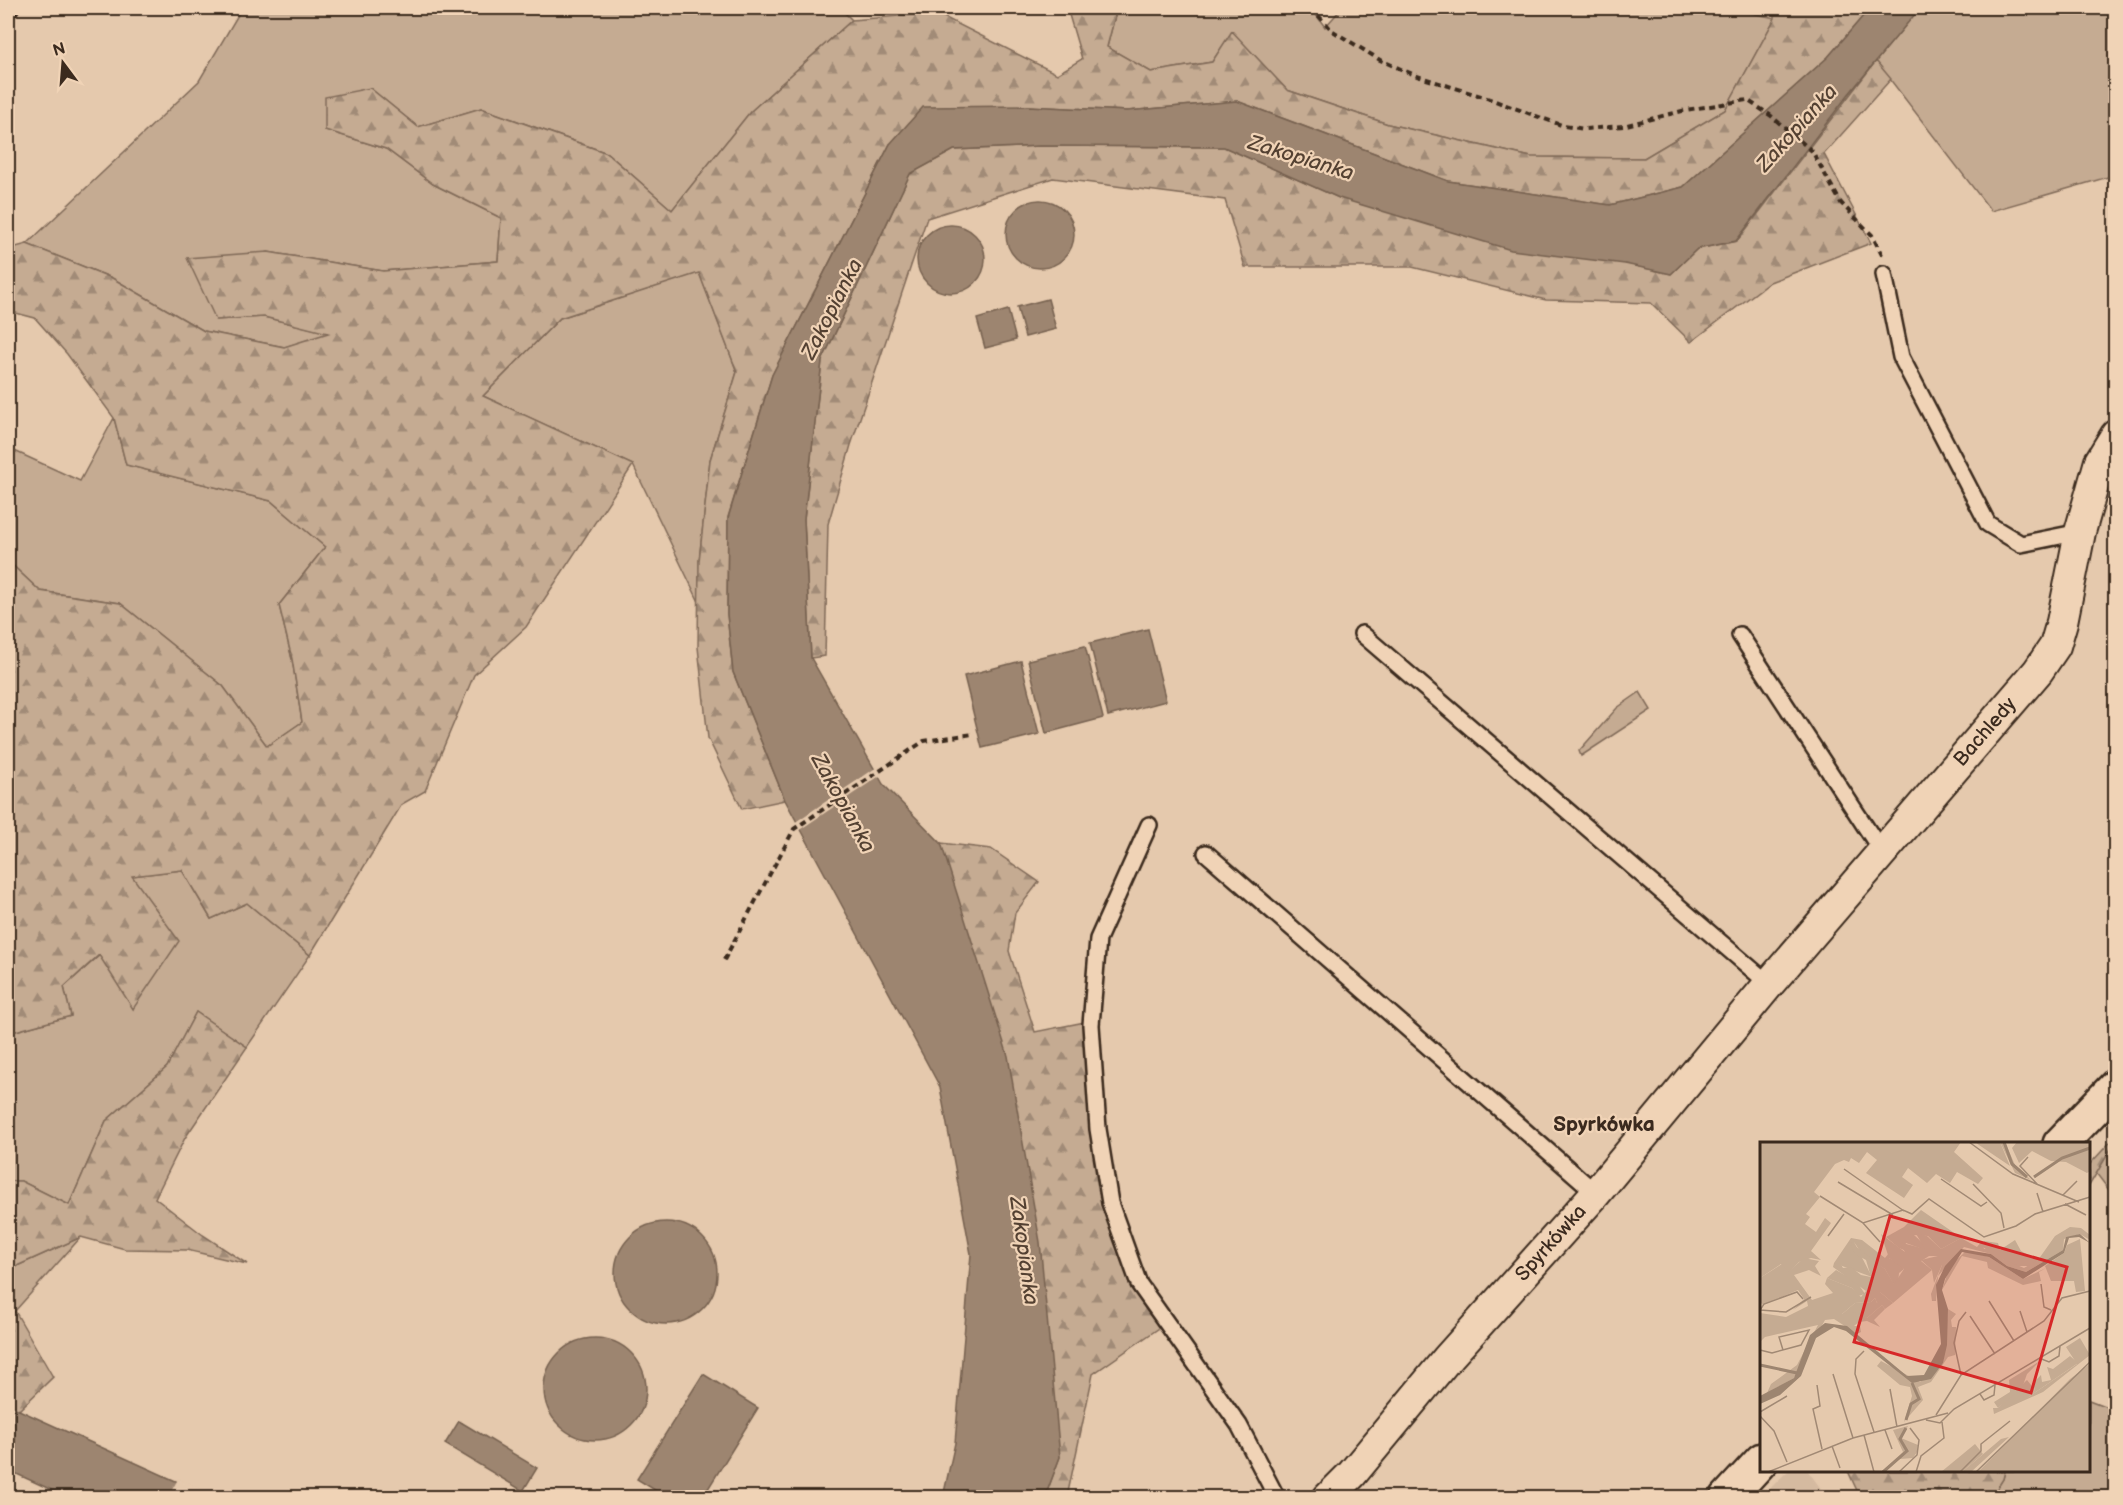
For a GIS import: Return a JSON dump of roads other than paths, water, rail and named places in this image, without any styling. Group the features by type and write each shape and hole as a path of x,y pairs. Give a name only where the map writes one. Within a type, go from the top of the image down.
{"main road":[{"path":"2061,1142 2111,1096"},
{"path":"1726,1497 1760,1461"}],"street":[{"name":"Bachledy","path":"1770,984 2038,671 2055,646 2065,610 2080,532 2100,461 2115,435"},
{"name":"Spyrkówka","path":"1328,1497 1352,1474 1447,1359 1596,1193 1770,984"}],"lane":[{"path":"1884,274 1900,357 1988,524 2021,543 2080,532"},
{"path":"1362,634 1770,984"},
{"path":"1740,635 1882,852"},
{"path":"1149,825 1098,939 1091,1025 1098,1129 1110,1203 1139,1284 1239,1425 1277,1497"},
{"path":"1206,852 1596,1193"}],"water":[{"name":"Zakopianka","path":"1870,8 1920,8 1848,95 1736,241 1697,249 1671,274 1625,264 1511,250 1339,198 1224,147 1039,146 954,150 910,174 822,361 804,519 811,658 883,784 941,843 1008,1056 1040,1242 1060,1457 1045,1497 943,1497 955,1443 971,1254 940,1087 785,800 733,672 727,614 728,518 772,375 890,144 923,107 1028,106 1127,111 1237,101 1448,181 1610,205 1683,187 1828,57"},
{"path":"1047,200 1059,206 1068,215 1074,227 1072,247 1064,258 1047,268 1033,268 1016,258 1008,247 1006,227 1016,210 1027,202"},
{"path":"951,225 964,227 975,235 983,246 985,259 983,272 975,283 964,291 951,293 938,291 927,283 919,272 917,259 919,246 927,235 938,227"},
{"path":"1048,299 1056,329 1025,337 1017,307"},
{"path":"1008,310 1016,340 985,348 977,319"},
{"path":"1148,629 1166,701 1108,716 1090,643"},
{"path":"1085,646 1103,718 1046,733 1028,660"},
{"path":"1021,661 1039,734 982,748 964,676"},
{"path":"666,1222 685,1226 702,1237 713,1254 717,1273 713,1292 702,1309 685,1320 666,1324 647,1320 630,1309 619,1292 615,1273 619,1254 630,1237 647,1226"},
{"path":"595,1338 614,1342 631,1353 642,1370 646,1389 642,1408 631,1425 614,1436 595,1440 576,1436 559,1425 548,1408 544,1389 548,1370 559,1353 576,1342"},
{"path":"703,1374 758,1408 703,1497 666,1497 637,1479"},
{"path":"8,1405 211,1497 67,1497 8,1470"},
{"path":"459,1421 537,1468 523,1491 445,1444"}],"district":[{"name":"Spyrkówka","path":"1604,1124"}]}
